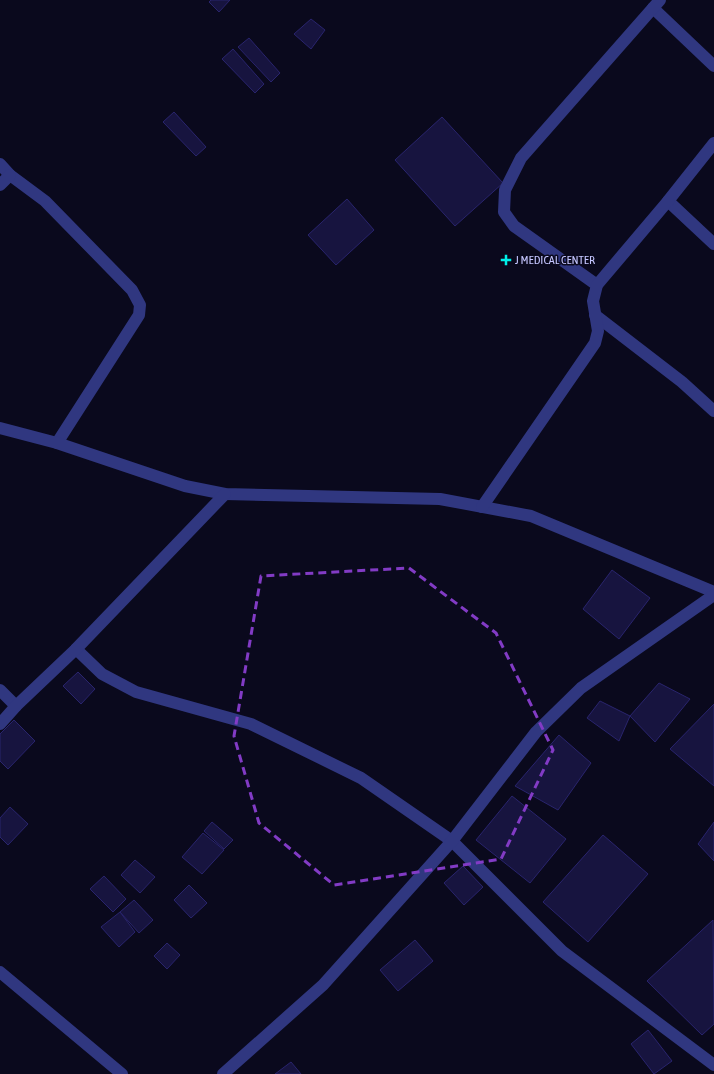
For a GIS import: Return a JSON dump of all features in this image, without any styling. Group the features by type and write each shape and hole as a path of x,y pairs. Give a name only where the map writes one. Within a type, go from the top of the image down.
{"street":[{"path":"597,285 514,226 504,212 505,190 521,158 656,4 714,66"},
{"path":"482,507 595,343 598,331 593,301 597,285 668,201 714,143"},
{"path":"0,164 10,175 45,200 132,290 140,305 139,315 57,443"},
{"path":"0,185 10,175"},
{"path":"668,201 714,244"},
{"path":"595,315 682,382 714,411"},
{"path":"0,428 57,443 185,486 225,494 440,499 531,516 714,592"},
{"path":"0,724 16,706 76,649 225,494"},
{"path":"223,1074 323,985 452,841 536,732 581,688 714,595"},
{"path":"76,649 102,674 136,692 251,724 361,778 452,841 562,951 714,1065"},
{"path":"0,690 16,706"},
{"path":"0,972 122,1074"}],"highlighted area":[{"path":"409,568 496,633 553,750 501,859 334,885 259,823 234,736 261,576"}],"building":[{"path":"211,0 230,0 219,12 209,2"},
{"path":"311,19 325,30 311,49 294,34"},
{"path":"249,38 280,73 271,82 238,47"},
{"path":"233,49 264,84 255,93 222,59"},
{"path":"174,112 206,147 196,156 163,122"},
{"path":"442,117 503,183 455,226 395,160"},
{"path":"347,199 374,230 336,265 308,235"},
{"path":"612,570 650,598 619,639 583,609"},
{"path":"78,672 95,689 81,704 63,686"},
{"path":"659,683 690,699 655,742 630,716"},
{"path":"600,701 630,716 619,741 587,718"},
{"path":"714,704 714,786 670,749"},
{"path":"14,720 35,741 8,769 0,761 0,734"},
{"path":"559,735 591,763 558,810 515,786"},
{"path":"512,796 566,839 530,883 476,840"},
{"path":"10,807 28,824 8,845 0,837 0,818"},
{"path":"212,822 233,840 224,849 204,831"},
{"path":"714,822 714,861 698,844"},
{"path":"203,833 224,850 202,874 182,857"},
{"path":"603,835 648,874 588,942 543,902"},
{"path":"135,860 155,877 140,893 121,875"},
{"path":"463,866 483,887 464,905 444,883"},
{"path":"104,876 126,899 113,912 90,889"},
{"path":"189,885 207,903 191,918 174,900"},
{"path":"134,900 153,920 139,933 120,912"},
{"path":"120,912 135,932 119,947 101,927"},
{"path":"713,920 714,1024 702,1035 647,981"},
{"path":"415,940 433,961 398,991 380,970"},
{"path":"167,943 180,955 167,969 154,956"},
{"path":"648,1030 672,1061 654,1074 631,1044"},
{"path":"291,1062 301,1074 275,1074"}],"place":[{"name":"J MEDICAL CENTER","path":"506,260"}]}
